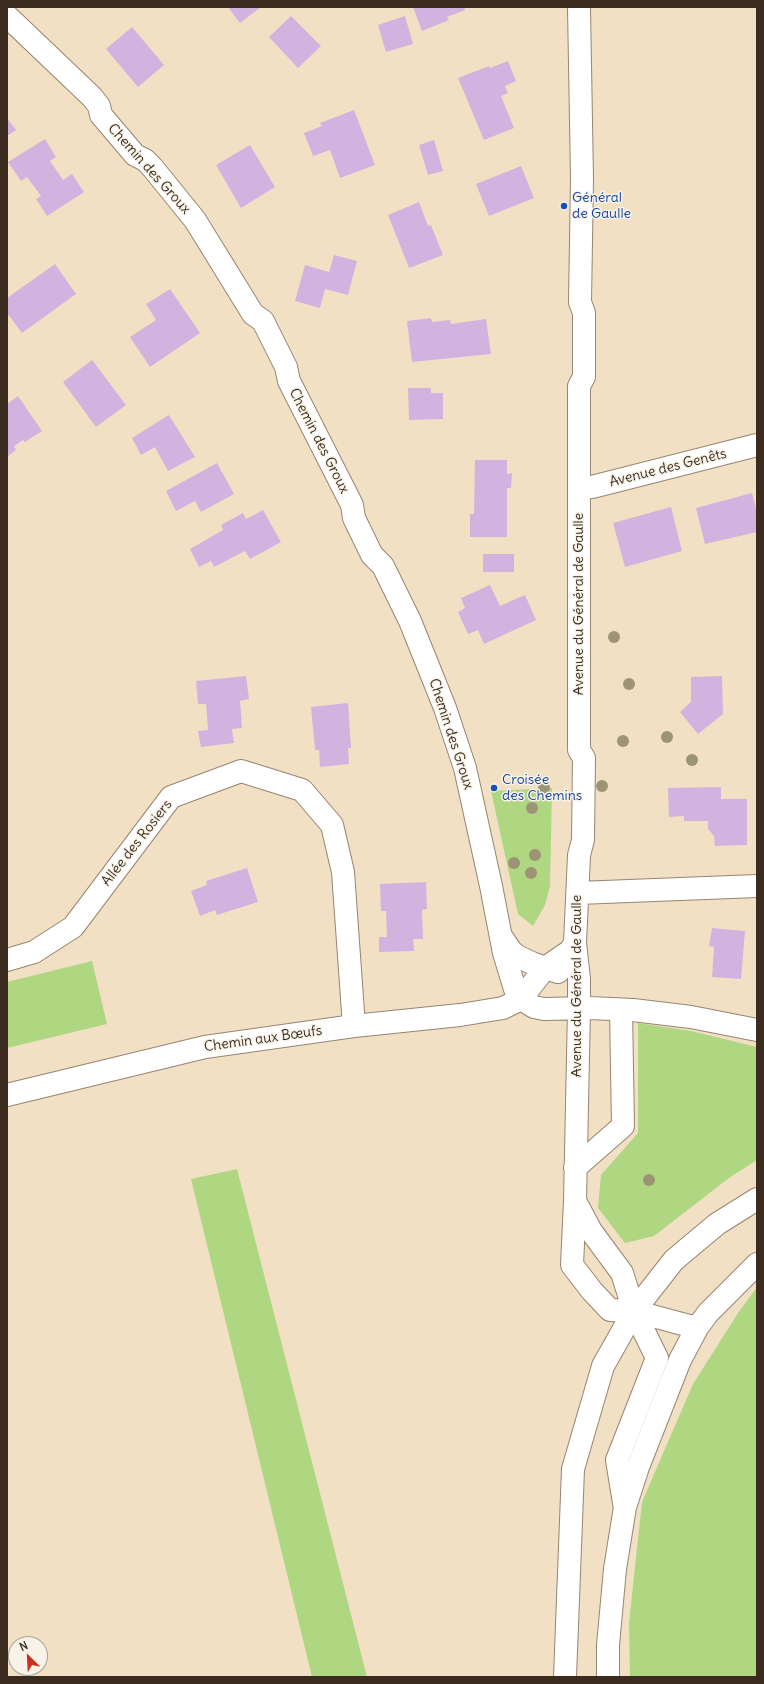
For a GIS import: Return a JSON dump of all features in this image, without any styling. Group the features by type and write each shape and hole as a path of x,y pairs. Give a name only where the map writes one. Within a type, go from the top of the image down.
{"street":[{"name":"Avenue du Général de Gaulle","path":"575,1201 591,1232 622,1273 634,1311 610,1310 572,1265 575,1201 579,1009 579,979 575,943 579,855 583,840 584,758 579,750 579,386 584,377 584,313 580,302 582,179 579,7"},
{"name":"Chemin des Groux","path":"7,16 92,97 99,106 101,114 135,155 146,160 195,220 253,314 263,321 286,367 289,381 352,505 354,518 372,555 383,566 410,621 445,708 465,768 503,939 504,953 521,999"},
{"name":"Avenue des Genêts","path":"579,489 757,445"},
{"name":"Allée des Rosiers","path":"7,960 34,952 73,928 171,796 241,771 302,790 332,826 343,872 354,1026"},
{"path":"578,893 757,886"},
{"name":"Chemin des Groux","path":"503,939 511,951 527,962 579,979"},
{"name":"Chemin aux Bœufs","path":"7,1095 205,1047 354,1026 460,1015 503,1008 521,999 545,968 570,951 575,943"},
{"path":"521,999 534,1007 544,1009 620,1010 691,1017 757,1030"},
{"path":"575,1168 623,1126 620,1010"},
{"path":"565,1677 565,1645 573,1469 603,1366 634,1311 674,1260 717,1224 757,1199"},
{"path":"608,1677 608,1645 614,1576 625,1507 638,1467 680,1360 697,1328 708,1313 757,1264"},
{"path":"634,1311 697,1328"},
{"path":"625,1507 617,1460 656,1358 634,1311"}],"green space":[{"path":"552,788 550,886 545,905 533,926 518,914 491,791"},
{"path":"92,961 107,1024 7,1048 7,982"},
{"path":"638,1023 691,1031 757,1047 757,1160 729,1178 654,1236 625,1243 598,1208 601,1175 638,1133"},
{"path":"237,1169 367,1677 312,1677 191,1179"},
{"path":"757,1287 757,1677 630,1677 629,1623 642,1502 693,1384 738,1313"}],"building":[{"path":"228,7 261,7 240,23"},
{"path":"413,7 464,7 465,10 447,17 449,20 422,31"},
{"path":"291,16 321,46 298,68 269,37"},
{"path":"405,16 413,44 386,52 378,25"},
{"path":"132,27 164,65 138,87 106,49"},
{"path":"508,61 516,81 505,86 508,93 501,96 514,128 484,140 458,78 489,66 490,68"},
{"path":"354,110 375,165 340,178 330,150 313,156 304,133 322,126 320,123"},
{"path":"7,118 16,130 7,136"},
{"path":"45,139 56,157 50,161 63,180 72,174 84,192 47,216 36,199 41,196 27,177 21,181 8,162"},
{"path":"434,140 443,171 428,175 419,145"},
{"path":"250,145 275,187 241,208 216,165"},
{"path":"521,166 534,198 489,216 476,184"},
{"path":"419,202 428,226 431,225 443,255 409,268 388,215"},
{"path":"334,255 357,261 348,295 325,289 320,308 295,301 305,265 329,272"},
{"path":"55,264 76,294 22,333 7,313 7,298"},
{"path":"170,289 200,333 150,367 130,337 156,320 146,304"},
{"path":"431,318 432,322 450,320 451,324 486,319 491,354 412,362 407,321"},
{"path":"92,360 126,405 96,427 63,382"},
{"path":"408,388 431,388 431,393 443,393 443,419 409,420"},
{"path":"18,396 42,431 25,442 23,440 14,446 16,450 7,457 7,404"},
{"path":"169,415 195,457 168,471 155,447 141,455 132,438"},
{"path":"475,460 507,460 507,474 512,473 511,488 507,488 507,537 470,537 470,514 474,514"},
{"path":"217,463 234,494 201,512 195,501 176,511 166,491"},
{"path":"752,493 757,513 757,532 705,544 696,508"},
{"path":"671,507 682,551 625,567 613,523"},
{"path":"263,510 281,542 250,559 245,551 214,567 211,561 199,567 190,549 223,530 221,525 243,513 246,519"},
{"path":"483,554 514,554 514,572 483,572"},
{"path":"490,585 500,606 525,595 536,620 484,644 478,630 468,634 458,612 465,608 461,598"},
{"path":"246,676 249,699 240,701 242,728 232,729 234,743 201,747 198,731 208,730 206,704 198,704 196,681"},
{"path":"722,676 723,714 698,734 680,712 691,702 691,677"},
{"path":"348,703 351,748 348,748 349,764 320,767 319,750 315,750 311,707"},
{"path":"721,787 721,799 747,799 747,845 715,846 714,836 708,829 708,821 684,821 684,816 669,817 668,788"},
{"path":"247,868 258,902 217,915 215,910 200,916 191,891 207,885 206,881"},
{"path":"426,882 427,909 422,910 423,939 413,939 414,951 379,952 379,937 387,937 386,911 381,911 380,884"},
{"path":"712,928 745,931 741,979 712,977 714,947 709,946"}],"place":[{"name":"Général de Gaulle","path":"564,206"},
{"name":"Croisée des Chemins","path":"494,788"}]}
